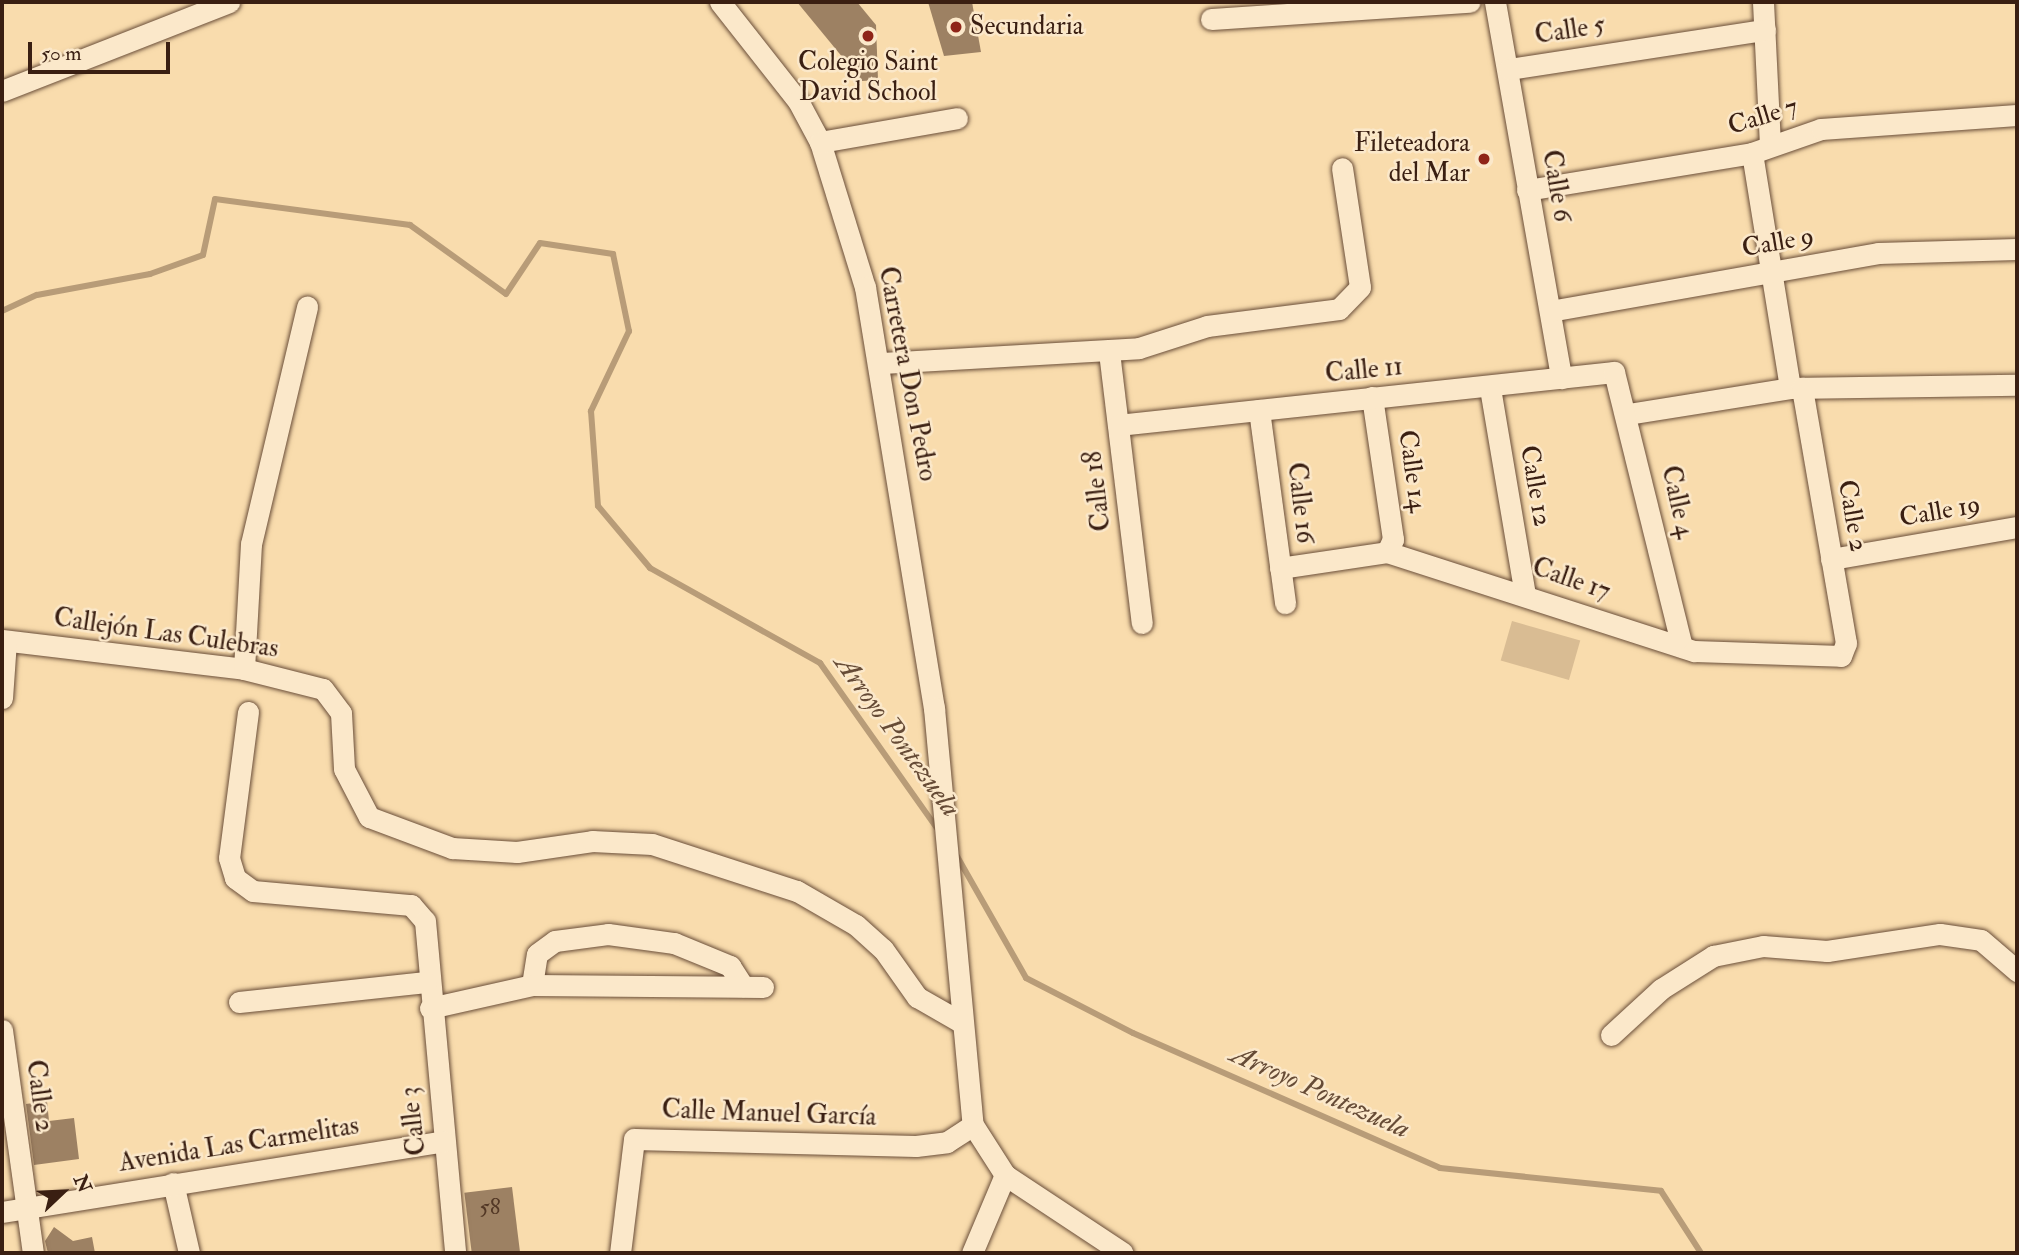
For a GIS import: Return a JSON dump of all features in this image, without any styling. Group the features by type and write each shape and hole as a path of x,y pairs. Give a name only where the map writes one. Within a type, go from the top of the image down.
{"street":[{"path":"2,91 229,2"},
{"name":"Carretera Don Pedro","path":"720,2 798,101 820,142 882,363 934,708 959,1021"},
{"path":"1211,19 1469,2"},
{"name":"Calle 2","path":"1763,2 1765,30 1761,148 1769,274 1796,388 1831,559 1844,653"},
{"name":"Calle 6","path":"1496,3 1561,378"},
{"name":"Calle 5","path":"1509,69 1765,30"},
{"name":"Calle 7","path":"1527,190 1761,148 1821,128 2017,114"},
{"path":"820,142 957,118"},
{"path":"882,363 1109,352 1207,326 1334,311 1353,301 1359,279 1342,168"},
{"name":"Calle 9","path":"1550,311 1878,253 2017,249"},
{"path":"244,669 251,544 307,307"},
{"name":"Calle 18","path":"1109,352 1142,623"},
{"name":"Calle 11","path":"1118,425 1373,397 1490,388 1614,372"},
{"name":"Calle 4","path":"1614,372 1628,414 1682,647"},
{"path":"1628,414 1796,388 2017,385"},
{"name":"Calle 12","path":"1490,388 1525,594"},
{"name":"Calle 14","path":"1373,397 1393,539 1387,552"},
{"name":"Calle 16","path":"1259,410 1285,603"},
{"name":"Calle 19","path":"1831,559 2017,527"},
{"name":"Calle 17","path":"1280,568 1387,552 1525,594 1682,647 1716,655 1844,653"},
{"path":"2,698 4,640"},
{"name":"Callejón Las Culebras","path":"4,640 244,669 323,689 335,701 353,797 379,822 452,848 517,852 592,841 652,844 797,891 856,925 883,949 917,997 959,1021"},
{"name":"Calle 3","path":"248,712 229,858 235,878 253,891 411,905 425,921 426,982 455,1253"},
{"path":"430,1008 532,985 753,986 730,966 674,943 608,934 555,941 537,954 532,985"},
{"path":"1611,1035 1661,989 1713,956 1763,946 1827,951 1940,934 1981,940 2017,971"},
{"path":"239,1002 426,982"},
{"path":"959,1021 973,1125 1005,1175 1123,1253"},
{"name":"Calle 2","path":"2,1030 33,1253"},
{"name":"Calle Manuel García","path":"620,1253 634,1139 916,1146 947,1142 973,1125"},
{"name":"Avenida Las Carmelitas","path":"2,1212 443,1141"},
{"path":"972,1253 1005,1175"},
{"path":"173,1183 189,1253"}],"shaded area":[{"path":"1512,621 1580,641 1569,680 1501,660"}],"building":[{"path":"797,2 857,2 876,25 878,80 862,81"},
{"name":"Secundaria","path":"928,2 972,2 981,52 944,56"},
{"path":"47,1101 49,1121 74,1118 79,1159 34,1165 26,1104"},
{"path":"512,1187 520,1253 472,1253 464,1193"},
{"path":"54,1227 73,1241 92,1237 95,1253 48,1253 45,1241"}],"waterway":[{"name":"Arroyo Pontezuela","path":"2,311 37,295 150,274 203,255 215,199 410,225 506,294 540,243 613,254 629,331 591,411 598,506 650,568 820,663 937,828"},
{"name":"Arroyo Pontezuela","path":"954,851 1026,978 1133,1033 1440,1168 1661,1191 1701,1253"}],"place":[{"name":"Secundaria","path":"956,27"},
{"name":"Colegio Saint David School","path":"868,36"},
{"name":"Fileteadora del Mar","path":"1484,159"}]}
